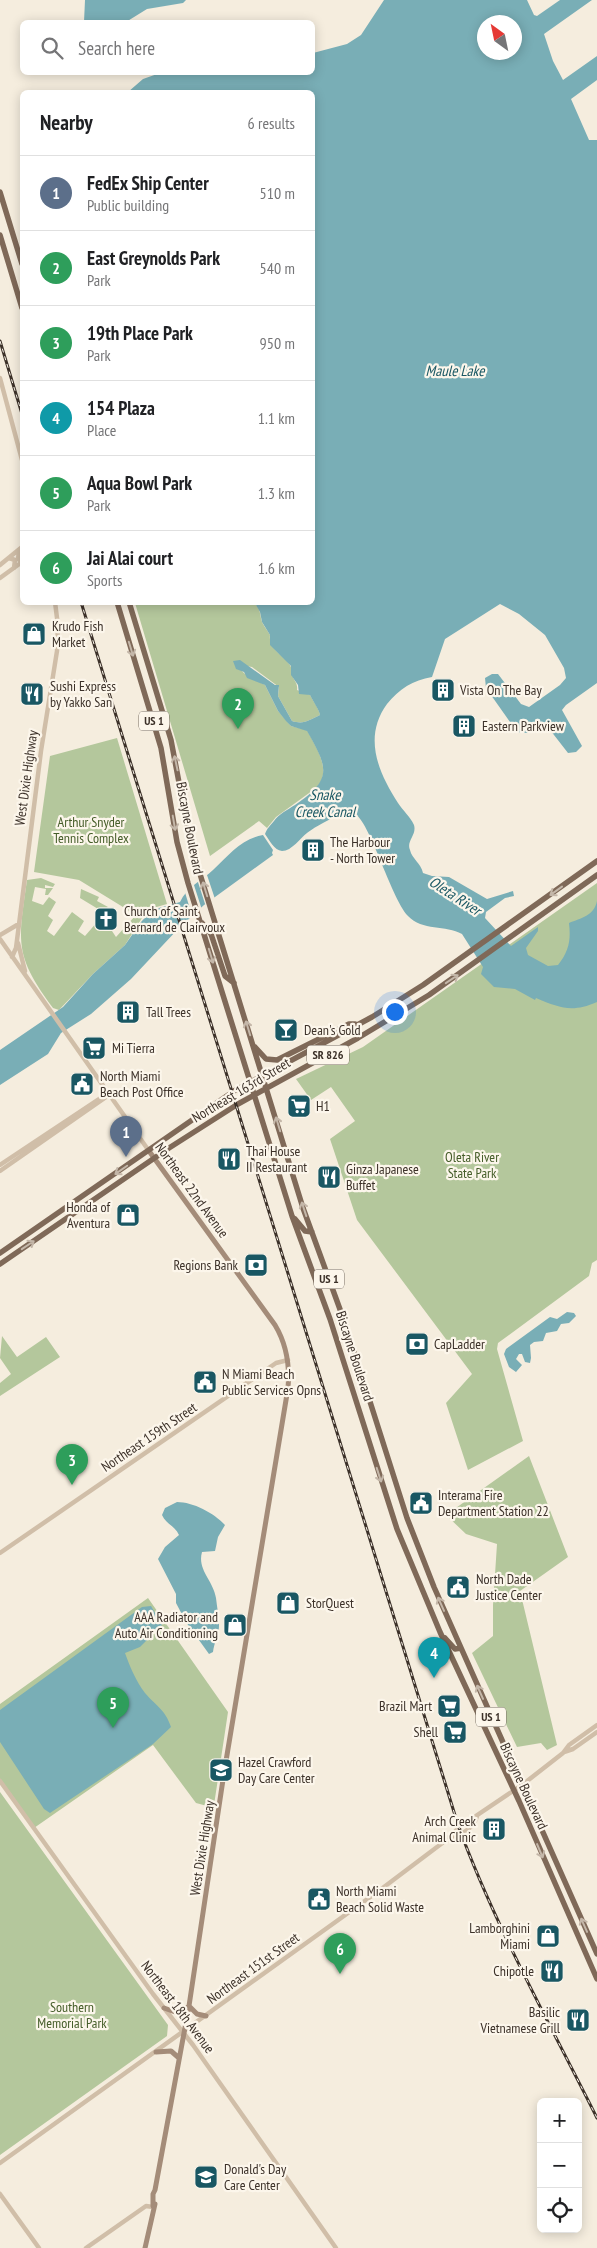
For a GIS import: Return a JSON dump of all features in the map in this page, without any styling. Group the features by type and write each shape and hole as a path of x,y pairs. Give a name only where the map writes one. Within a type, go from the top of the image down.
{"main road":[{"path":"0,192 20,258"},
{"path":"0,234 20,301"},
{"name":"Biscayne Boulevard","path":"118,605 162,748 177,842 188,883 292,1216 330,1318 372,1453 402,1541 441,1634 597,1979"},
{"name":"Biscayne Boulevard","path":"129,605 171,740 187,825 200,874 312,1232 345,1323 384,1449 419,1551 597,1954"},
{"name":"Northeast 163rd Street","path":"0,1253 250,1082 357,1024 423,985 597,861"},
{"name":"Northeast 163rd Street","path":"0,1264 155,1158 254,1094 339,1049 429,994 597,875"},
{"path":"199,917 211,934 225,976 234,983"},
{"path":"423,985 429,994"},
{"path":"253,1045 266,1059 276,1060 349,1024 357,1024"},
{"name":"Northeast 22nd Avenue","path":"149,1151 275,1325 282,1339 288,1360"},
{"path":"56,1226 56,1219 62,1210"},
{"path":"292,1216 305,1231 312,1232"},
{"path":"41,1236 48,1226 50,1219"},
{"name":"West Dixie Highway","path":"145,2248 153,2206 153,2194 188,2006 224,1773 288,1388 288,1360"},
{"path":"372,1453 384,1449"},
{"path":"441,1634 455,1649 461,1648"},
{"path":"561,1900 570,1896"},
{"path":"164,2008 178,2013 188,2006 197,2014 206,2016"},
{"path":"156,2052 170,2051 179,2058"}],"street":[{"path":"0,378 20,453"},
{"path":"0,565 20,550"},
{"path":"9,558 15,560 14,568"},
{"path":"0,578 20,564"},
{"name":"West Dixie Highway","path":"12,957 16,948 16,932 57,651 58,626 55,605"},
{"path":"0,937 17,925"},
{"path":"16,932 23,968 31,984"},
{"name":"Northeast 22nd Avenue","path":"0,937 12,957 149,1151"},
{"path":"0,1165 102,1096 109,1094"},
{"path":"0,1171 109,1094"},
{"name":"Northeast 159th Street","path":"0,1553 276,1363 288,1360"},
{"name":"Northeast 151st Street","path":"0,2163 206,2016 445,1841 455,1838 473,1825 477,1816 522,1785 563,1752 568,1745 597,1725"},
{"name":"Northeast 151st Street","path":"563,1752 573,1749 597,1732"},
{"name":"Northeast 18th Avenue","path":"0,1781 183,2032 336,2248"},
{"path":"0,2194 39,2248"},
{"path":"86,2248 146,2206 153,2206"}],"green space":[{"path":"136,605 256,605 263,624 270,635 274,649 291,667 297,690 310,695 320,715 303,722 292,721 278,696 279,687 252,667 235,664 245,674 265,685 278,711 291,726 307,730 321,759 323,775 321,782 316,788 276,817 267,828 259,821 210,856"},
{"name":"Arthur Snyder Tennis Complex","path":"117,738 167,904 153,908 142,918 125,945 93,974 59,1010 53,1008 40,990 25,961 21,934 27,880 41,878 55,884 53,887 45,885 45,888 53,888 48,895 45,895 46,889 35,887 32,901 43,905 49,897 56,902 48,916 53,920 47,931 54,936 72,912 84,921 78,931 85,936 98,921 102,923 104,920 106,921 104,925 110,928 116,937 136,915 79,880 34,872 50,756"},
{"name":"Oleta River State Park","path":"597,883 597,1260 592,1263 589,1276 498,1343 497,1349 523,1441 468,1470 446,1403 472,1374 357,1220 330,1139 355,1121 331,1087 311,1100 296,1079 363,1047"},
{"path":"81,889 99,897 97,901 108,907 103,912 80,898"},
{"path":"2,1336 17,1357 46,1337 60,1357 0,1396 0,1383 11,1374 0,1358"},
{"path":"529,1456 568,1557 520,1591 557,1745 547,1750 541,1743 517,1747 472,1653 493,1636 497,1544 466,1534 446,1515"},
{"path":"148,1598 228,1712 214,1805 211,1807 196,1803 153,1745 34,1828 0,1781 0,1704"},
{"name":"Southern Memorial Park","path":"0,1792 168,2025 167,2036 0,2155"}],"water":[{"path":"85,0 186,0 183,3 147,9 129,20 84,20"},
{"name":"Maule Lake","path":"384,0 527,0 534,15 537,16 560,0 592,0 544,34 553,61 563,80 597,56 597,80 571,99 589,140 597,140 597,683 566,705 562,710 582,746 576,752 568,753 547,726 544,725 536,726 527,733 517,732 486,688 485,678 492,674 498,674 521,704 529,707 560,685 566,678 564,668 545,635 519,614 500,604 445,639 432,677 419,680 407,686 387,704 380,716 375,742 379,767 384,779 414,825 415,829 409,847 423,873 432,876 449,877 487,899 513,891 514,896 505,898 486,912 485,918 511,946 538,927 538,931 526,948 528,955 548,966 558,965 565,955 568,945 570,935 569,923 590,913 597,901 597,1002 588,1005 573,1008 559,1007 536,998 535,1000 515,989 494,987 481,974 483,967 462,934 456,931 420,924 408,916 394,893 367,830 354,813 350,812 337,816 323,823 304,835 292,847 282,851 272,845 265,834 278,816 316,788 323,772 319,755 307,731 291,726 278,711 265,685 247,678 244,672 236,669 233,661 240,660 275,685 279,685 278,696 292,721 303,722 320,715 310,695 299,694 298,685 291,675 291,666 270,645 270,635 262,622 256,605 315,605 315,90 130,90 143,79 154,75 315,75 315,52 347,44 361,35"},
{"name":"Snake Creek Canal","path":"263,835 273,850 273,855 204,905 178,929 131,979 91,1014 61,1033 48,1054 0,1085 0,1050 63,1007 93,974 125,945 152,910 180,902 190,888 213,870 236,848 248,840"},
{"path":"567,1312 574,1313 576,1316 569,1323 561,1324 557,1331 546,1333 543,1341 534,1342 530,1345 530,1363 525,1362 522,1354 519,1354 516,1359 522,1365 516,1372 509,1367 504,1354 506,1349 550,1317 557,1319"},
{"path":"177,1502 183,1502 203,1509 225,1525 218,1537 215,1551 202,1552 201,1558 203,1570 216,1598 219,1619 219,1629 213,1652 209,1654 186,1622 176,1603 176,1594 158,1559 165,1547 179,1535 162,1515 165,1508"},
{"path":"151,1606 162,1625 140,1647 125,1653 139,1684 163,1712 171,1727 153,1744 50,1813 44,1809 0,1742 0,1710 142,1607"}],"pier":[{"path":"20,252 20,274 6,276 0,258"},
{"path":"206,872 215,899 206,907 197,879"},
{"path":"193,882 202,910 193,919 184,889"}],"railway":[{"path":"0,341 20,407"},
{"path":"82,605 458,1825 506,1937 597,2118"}],"place":[{"name":"Krudo Fish Market","path":"34,634"},
{"name":"Vista On The Bay","path":"443,690"},
{"name":"Sushi Express by Yakko San","path":"32,694"},
{"name":"Eastern Parkview","path":"464,726"},
{"name":"East Greynolds Park","path":"238,729"},
{"name":"The Harbour - North Tower","path":"313,850"},
{"name":"Church of Saint Bernard de Clairvoux","path":"106,919"},
{"name":"Tall Trees","path":"128,1012"},
{"name":"Dean's Gold","path":"286,1030"},
{"name":"Mi Tierra","path":"94,1048"},
{"name":"North Miami Beach Post Office","path":"82,1084"},
{"name":"H1","path":"299,1106"},
{"name":"FedEx Ship Center","path":"126,1157"},
{"name":"Thai House II Restaurant","path":"229,1159"},
{"name":"Ginza Japanese Buffet","path":"329,1177"},
{"name":"Honda of Aventura","path":"128,1215"},
{"name":"Regions Bank","path":"256,1265"},
{"name":"CapLadder","path":"417,1344"},
{"name":"N Miami Beach Public Services Opns","path":"205,1382"},
{"name":"19th Place Park","path":"72,1485"},
{"name":"Interama Fire Department Station 22","path":"421,1503"},
{"name":"North Dade Justice Center","path":"458,1587"},
{"name":"StorQuest","path":"288,1603"},
{"name":"AAA Radiator and Auto Air Conditioning","path":"235,1625"},
{"name":"154 Plaza","path":"434,1678"},
{"name":"Brazil Mart","path":"449,1706"},
{"name":"Aqua Bowl Park","path":"113,1728"},
{"name":"Shell","path":"455,1732"},
{"name":"Hazel Crawford Day Care Center","path":"221,1770"},
{"name":"Arch Creek Animal Clinic","path":"494,1829"},
{"name":"North Miami Beach Solid Waste","path":"319,1899"},
{"name":"Lamborghini Miami","path":"548,1936"},
{"name":"Chipotle","path":"552,1971"},
{"name":"Jai Alai court","path":"340,1974"},
{"name":"Basilic Vietnamese Grill","path":"578,2020"},
{"name":"Donald's Day Care Center","path":"206,2177"}],"water label":[{"name":"Oleta River","path":"455,896"}]}
